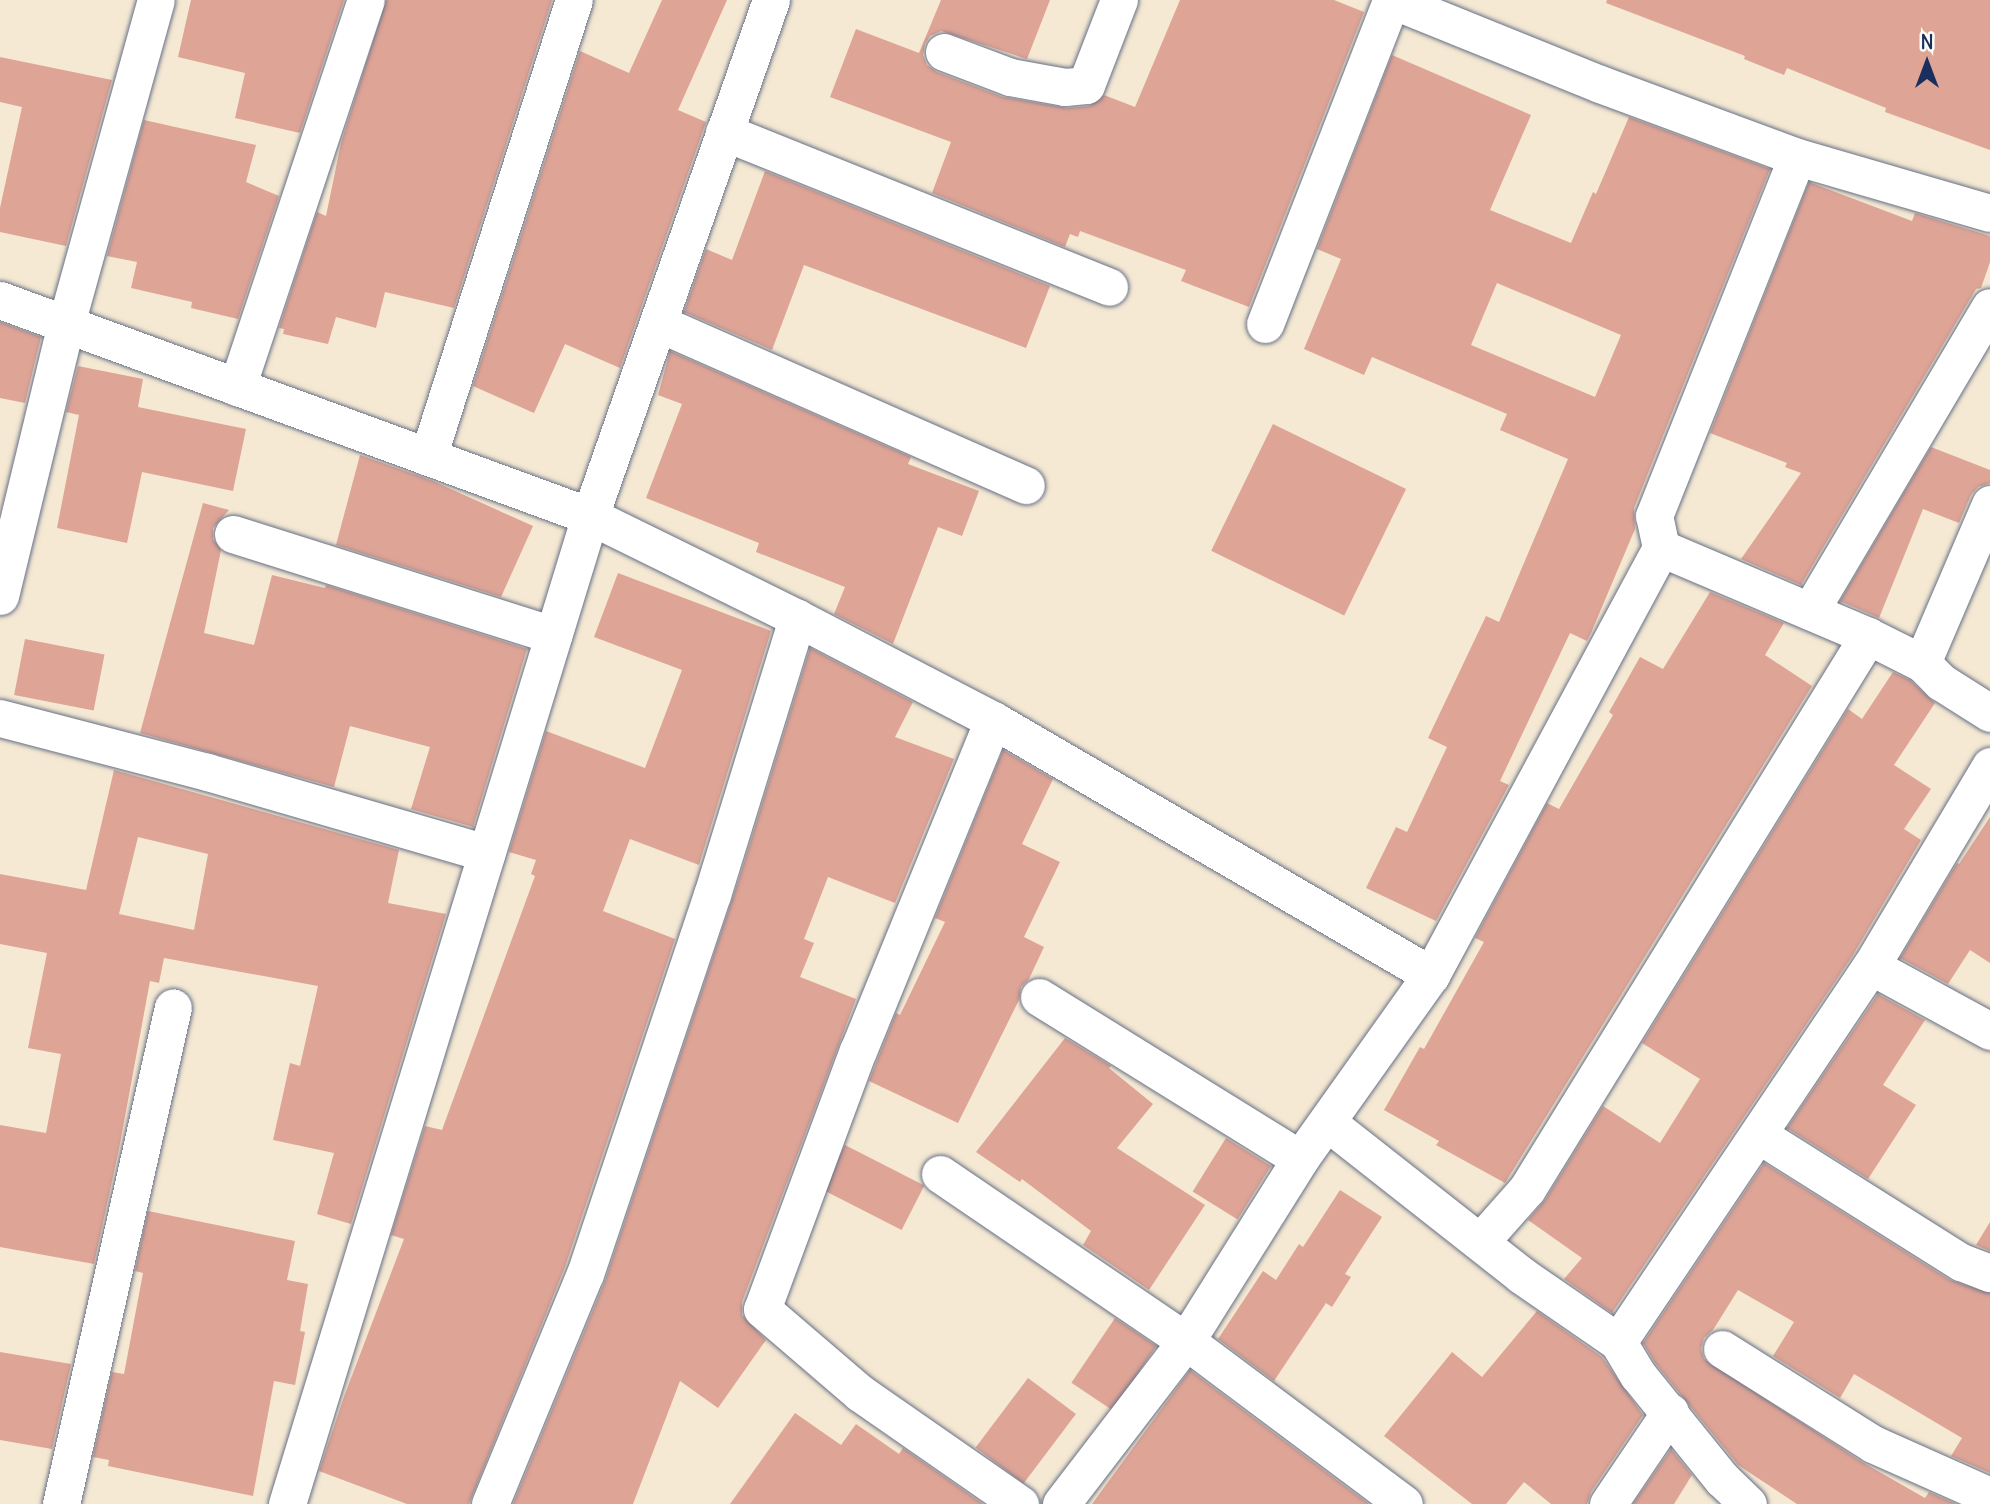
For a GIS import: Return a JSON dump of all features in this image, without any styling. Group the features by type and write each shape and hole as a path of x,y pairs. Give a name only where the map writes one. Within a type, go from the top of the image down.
{"street":[{"path":"0,596 66,324 156,0"},
{"path":"237,387 366,0"},
{"path":"428,457 573,0"},
{"path":"287,1504 590,516 771,0"},
{"path":"944,52 1010,77 1065,87 1086,85 1119,0"},
{"path":"1265,324 1392,0 1600,84 1797,157 1990,213"},
{"path":"724,132 1109,287"},
{"path":"1061,1504 1186,1341 1300,1159 1431,975 1661,548 1654,516 1797,157"},
{"path":"0,300 590,516 797,618 993,720 1431,975"},
{"path":"1810,611 1990,307"},
{"path":"657,323 1026,485"},
{"path":"1922,663 1990,504"},
{"path":"233,534 553,635"},
{"path":"1661,548 1868,636 1922,663 1941,682 1990,713"},
{"path":"490,1504 586,1274 712,895 797,618"},
{"path":"1481,1241 1527,1189 1868,636"},
{"path":"0,718 207,772 486,853"},
{"path":"993,720 858,1050 762,1309 860,1393 1020,1504"},
{"path":"1618,1342 1871,966 1990,766"},
{"path":"1871,966 1990,1031"},
{"path":"1040,997 1300,1159"},
{"path":"61,1504 173,1007"},
{"path":"1328,1123 1521,1275 1618,1342 1638,1375 1671,1412 1722,1479 1748,1504"},
{"path":"1759,1135 1961,1262 1990,1273"},
{"path":"940,1174 1186,1341 1404,1504"},
{"path":"1721,1349 1873,1444 1990,1496"},
{"path":"1608,1504 1671,1412"}],"building":[{"path":"191,0 344,0 300,133 235,118 245,73 178,57"},
{"path":"386,0 552,0 454,308 385,292 376,328 336,317 328,344 283,334 284,329 279,328 317,212 326,216 341,143"},
{"path":"662,0 727,0 678,110 706,122 620,368 565,344 534,413 473,386 580,51 629,73"},
{"path":"941,0 1050,0 1027,59 941,31 930,36 923,55 927,65 937,72 1003,97 1067,108 1089,106 1104,95 1135,107 1180,0 1334,0 1364,12 1249,307 1181,281 1186,270 1080,231 1078,237 1070,234 1065,247 932,193 951,142 830,97 856,29 919,53"},
{"path":"1607,0 1990,0 1990,150 1885,112 1886,108 1787,68 1784,75 1744,59 1745,56 1606,3"},
{"path":"1392,55 1531,115 1490,210 1571,243 1593,192 1596,194 1629,117 1770,169 1634,508 1635,529 1591,633 1587,641 1570,633 1500,781 1509,785 1436,921 1366,888 1396,827 1407,832 1447,747 1428,738 1486,616 1499,622 1568,459 1500,430 1507,414 1372,357 1364,375 1304,349 1341,259 1317,249","holes":["1497,283 1621,335 1595,397 1471,345"]},
{"path":"0,57 112,80 66,246 0,232 0,208 22,107 0,102"},
{"path":"144,120 256,145 246,182 279,196 238,319 191,308 192,302 131,288 137,262 107,256"},
{"path":"765,171 1050,286 1026,348 804,265 772,350 684,312 706,249 732,260"},
{"path":"1809,182 1912,221 1915,213 1990,236 1990,262 1981,288 1976,289 1801,585 1741,559 1801,473 1785,467 1787,463 1710,433"},
{"path":"0,322 41,337 25,403 0,398"},
{"path":"670,351 911,457 908,464 979,491 962,536 938,527 893,644 834,614 845,587 756,552 759,543 646,498 682,404 658,395"},
{"path":"78,366 143,379 138,407 246,429 233,491 142,472 127,543 57,528 79,415 66,412"},
{"path":"1273,424 1406,489 1344,616 1211,551"},
{"path":"1931,447 1990,470 1990,483 1978,487 1971,495 1959,523 1923,509 1879,618 1840,601"},
{"path":"360,455 433,481 533,526 501,597 336,545"},
{"path":"203,503 229,510 213,528 213,539 221,550 204,633 254,645 272,575 325,588 326,585 527,649 473,827 411,809 430,747 350,726 334,787 140,733"},
{"path":"618,573 771,631 699,865 630,839 603,911 675,939 565,1267 469,1504 407,1504 319,1471 404,1239 391,1235 425,1126 442,1130 535,876 531,874 536,860 509,852 546,731 645,768 682,670 594,637"},
{"path":"1710,592 1784,623 1765,655 1812,686 1505,1183 1436,1145 1439,1141 1384,1110 1420,1047 1424,1049 1484,942 1475,938 1547,803 1559,809 1613,715 1609,712 1640,657 1663,669"},
{"path":"25,639 105,654 94,710 14,695"},
{"path":"810,648 913,702 895,737 954,759 895,903 828,877 804,939 814,943 800,977 856,999 742,1302 742,1315 766,1340 718,1408 680,1381 633,1504 513,1504 605,1281 739,879"},
{"path":"1893,672 1910,680 1935,703 1894,765 1931,789 1904,829 1921,840 1853,955 1612,1313 1564,1279 1582,1258 1528,1220 1545,1200 1603,1106 1660,1143 1700,1079 1642,1043 1848,709 1862,719"},
{"path":"1003,750 1053,779 1022,844 1060,862 1024,937 1044,947 1029,979 1021,987 1019,1000 958,1123 869,1081 896,1013 900,1015 945,922 935,918"},
{"path":"114,770 399,850 388,903 446,914 351,1224 317,1214 334,1153 273,1140 290,1063 300,1066 318,986 164,958 159,983 150,981 119,1149 94,1264 0,1247 0,1125 46,1133 61,1054 28,1048 47,953 0,944 0,874 86,890","holes":["138,837 208,854 194,930 119,914"]},
{"path":"1990,817 1990,963 1970,950 1948,984 1900,958 1957,863 1959,864"},
{"path":"1878,994 1925,1020 1883,1085 1916,1105 1868,1179 1787,1128"},
{"path":"1065,1038 1111,1066 1109,1068 1153,1104 1117,1148 1205,1205 1149,1290 1083,1245 1091,1231 1022,1179 1020,1182 976,1152"},
{"path":"1226,1138 1271,1166 1238,1220 1193,1191"},
{"path":"845,1145 924,1185 902,1230 822,1190"},
{"path":"1764,1163 1950,1280 1990,1293 1990,1473 1951,1456 1962,1438 1854,1374 1840,1398 1773,1356 1794,1322 1738,1290 1713,1330 1704,1338 1701,1349 1704,1359 1862,1462 1925,1498 1929,1492 1956,1504 1797,1504 1738,1465 1655,1363 1643,1343"},
{"path":"1340,1190 1382,1217 1345,1274 1351,1277 1332,1307 1326,1303 1274,1381 1218,1339 1263,1271 1276,1280 1299,1244 1303,1247"},
{"path":"148,1211 295,1241 287,1280 308,1284 300,1331 305,1332 295,1385 274,1381 253,1496 108,1466 109,1460 93,1457 112,1372 124,1374 143,1273 135,1271"},
{"path":"1990,1222 1990,1251 1976,1245"},
{"path":"1537,1311 1602,1357 1643,1415 1591,1492 1587,1504 1551,1504 1524,1482 1506,1504 1472,1504 1384,1436 1452,1352 1482,1377"},
{"path":"1115,1318 1156,1346 1113,1411 1071,1383"},
{"path":"0,1352 71,1364 52,1449 0,1440"},
{"path":"1190,1370 1369,1504 1092,1504"},
{"path":"1028,1378 1076,1414 1024,1484 976,1447"},
{"path":"795,1413 841,1445 856,1424 899,1454 903,1448 983,1504 730,1504"},
{"path":"1671,1449 1692,1475 1674,1504 1633,1504"}]}
